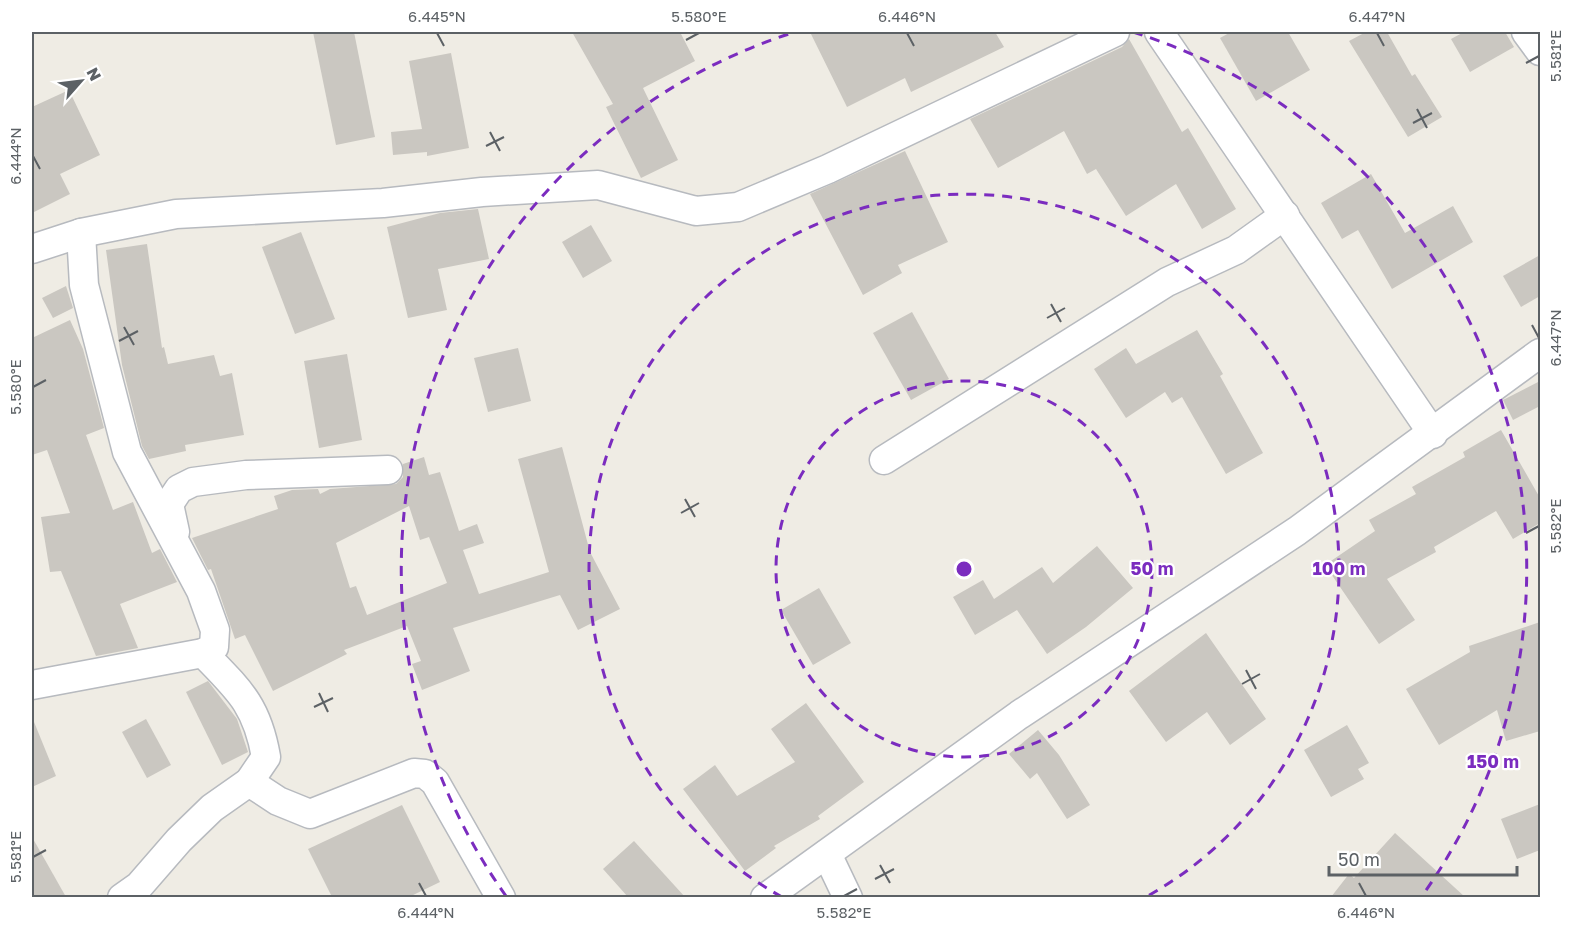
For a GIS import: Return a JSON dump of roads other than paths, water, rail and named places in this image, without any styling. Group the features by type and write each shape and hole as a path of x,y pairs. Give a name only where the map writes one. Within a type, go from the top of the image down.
{"street":[{"path":"32,249 81,233 176,214 383,202 482,192 598,186 696,212 738,207 839,164 1115,32"},
{"path":"1159,32 1433,434"},
{"path":"1526,32 1540,51"},
{"path":"884,460 1167,282 1236,250 1285,214"},
{"path":"32,685 203,653 214,647 215,630 201,591 127,452 84,285 81,233"},
{"path":"765,897 1019,715 1297,531 1433,434 1540,353"},
{"path":"179,549 169,504 179,489 193,482 246,475 388,470"},
{"path":"122,897 138,886 179,840 212,808 249,782 266,757 261,728 244,695 203,653"},
{"path":"249,782 278,801 310,814 414,773 425,774 435,782 501,897"},
{"path":"827,854 848,897"}]}
